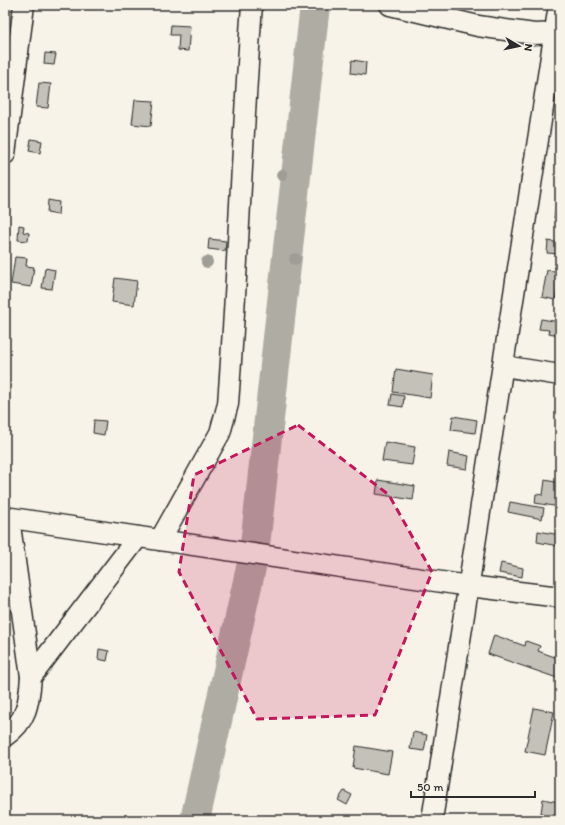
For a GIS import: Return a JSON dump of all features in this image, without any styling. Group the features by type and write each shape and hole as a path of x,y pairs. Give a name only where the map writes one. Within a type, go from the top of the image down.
{"street":[{"path":"5,154 24,5"},
{"path":"160,540 220,433 228,404 241,210 244,104 252,5"},
{"path":"390,5 478,26 534,34 557,32"},
{"path":"432,820 502,366 557,32 558,5"},
{"path":"502,366 560,375"},
{"path":"5,736 17,728 29,704 31,677 7,518 469,586 560,597"},
{"path":"31,677 138,537"}],"highlighted area":[{"path":"298,425 389,495 432,572 375,715 257,719 179,572 194,475"}],"building":[{"path":"171,25 190,26 188,51 178,50 179,35 170,35"},
{"path":"45,53 56,54 54,65 44,64"},
{"path":"352,60 366,62 365,75 351,73"},
{"path":"39,83 51,84 48,108 36,107"},
{"path":"135,100 154,101 151,126 132,124"},
{"path":"31,139 42,141 40,153 29,151"},
{"path":"48,200 59,202 58,215 47,213"},
{"path":"556,206 560,207 560,219 554,218"},
{"path":"19,225 24,226 23,232 29,233 28,241 18,240"},
{"path":"209,239 226,241 225,251 208,249"},
{"path":"548,241 560,243 559,254 547,253"},
{"path":"15,257 27,258 26,266 34,267 31,287 11,284"},
{"path":"45,268 55,270 52,289 42,288"},
{"path":"547,270 560,272 560,292 557,291 555,300 542,297"},
{"path":"115,278 137,281 134,305 112,302"},
{"path":"541,319 560,322 560,335 548,333 549,330 539,329"},
{"path":"396,369 433,375 430,398 393,392"},
{"path":"392,394 404,396 403,407 390,405"},
{"path":"453,416 477,420 475,433 451,430"},
{"path":"94,420 106,421 104,435 93,433"},
{"path":"385,442 415,447 412,465 382,461"},
{"path":"449,452 469,456 467,469 447,466"},
{"path":"378,480 415,486 413,500 376,494"},
{"path":"545,480 560,483 560,507 535,503 536,494 543,495"},
{"path":"510,502 544,508 542,519 508,512"},
{"path":"538,531 560,535 558,546 537,542"},
{"path":"501,563 523,568 522,577 499,573"},
{"path":"494,635 525,646 526,641 540,646 538,651 560,659 560,679 488,654"},
{"path":"99,649 109,651 107,661 98,659"},
{"path":"534,708 554,712 545,755 525,751"},
{"path":"413,732 427,735 424,751 410,749"},
{"path":"356,746 392,752 388,774 353,768"},
{"path":"344,791 352,795 347,805 338,800"},
{"path":"543,799 558,802 556,820 540,820"}],"waterway":[{"path":"195,820 254,554 315,5"}]}
